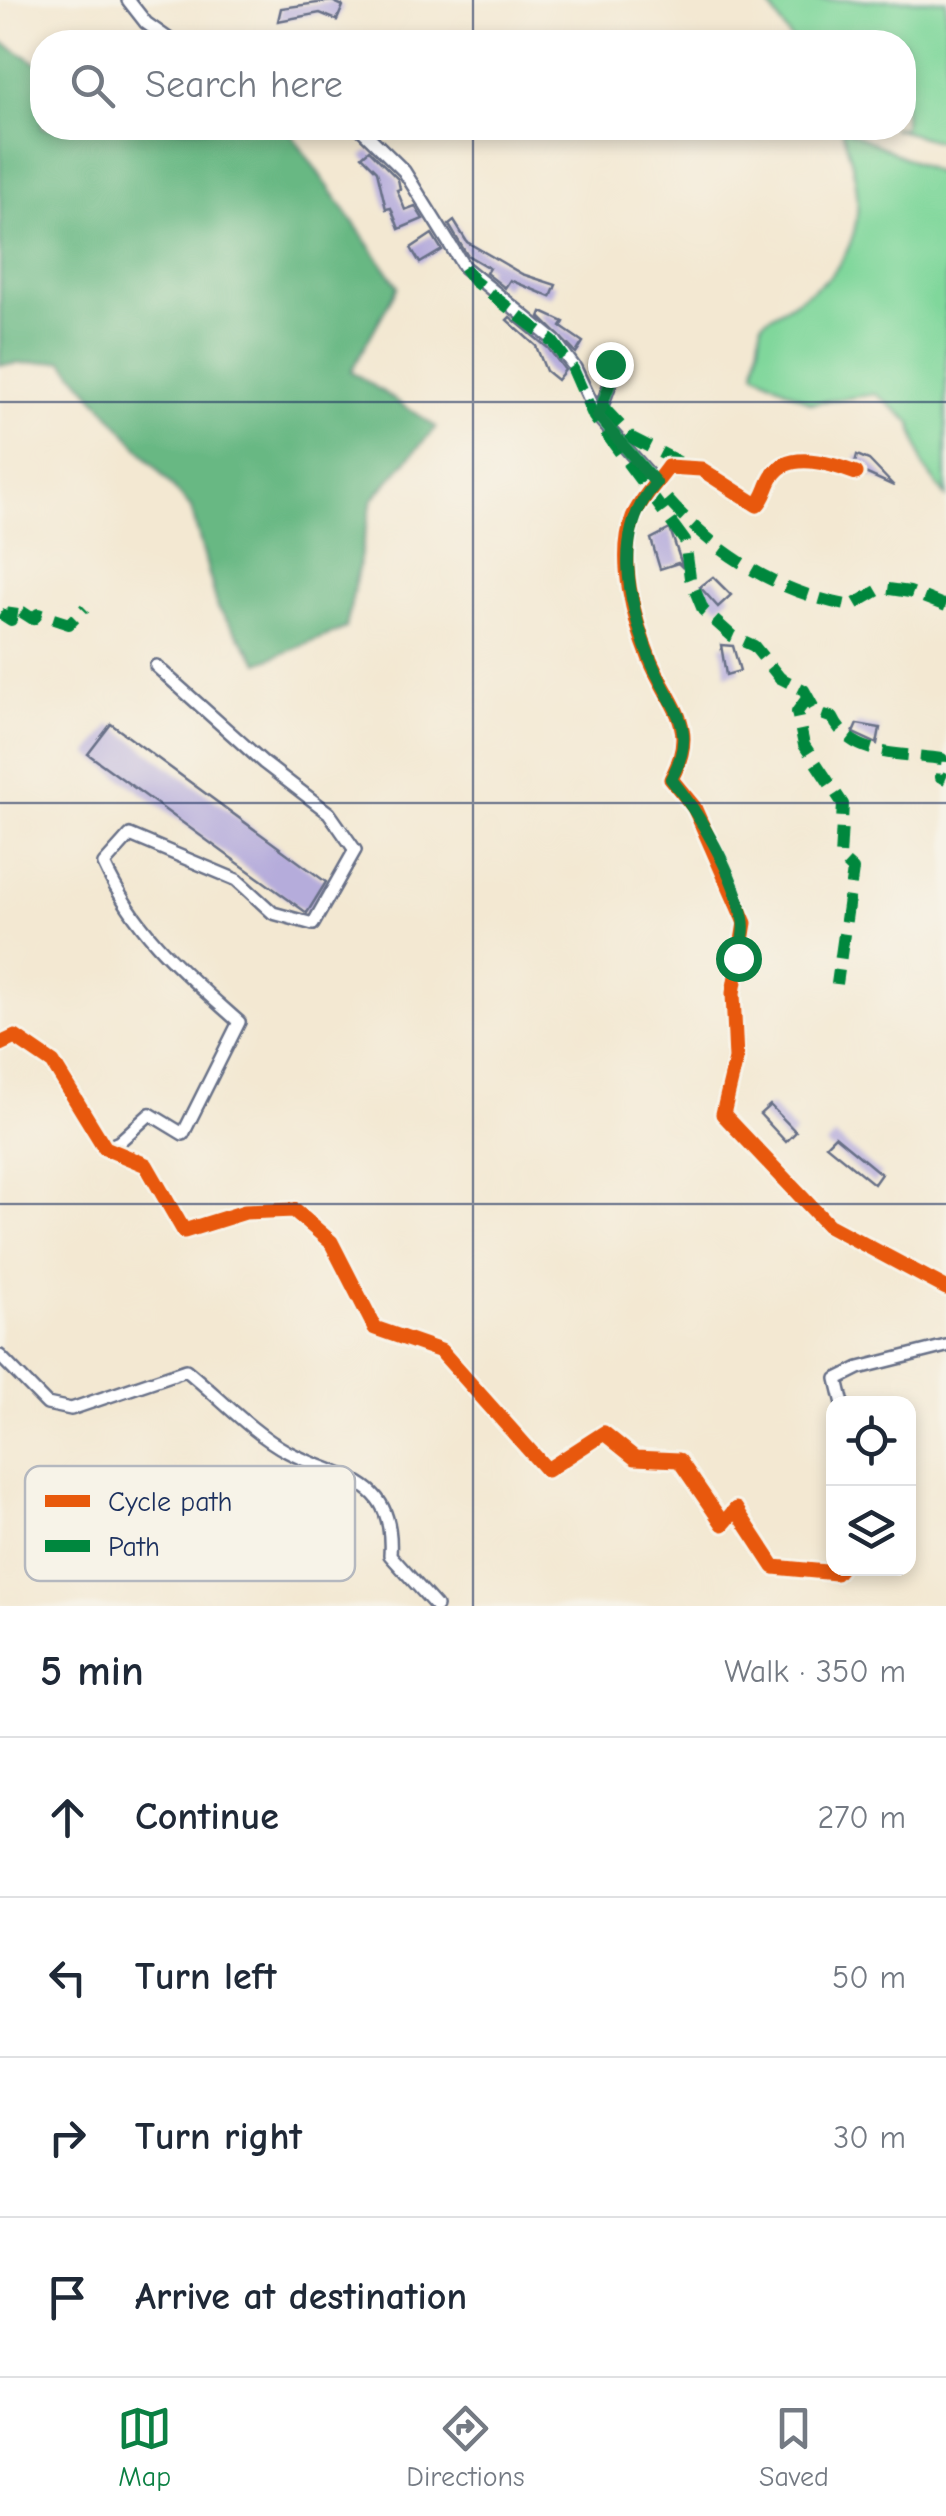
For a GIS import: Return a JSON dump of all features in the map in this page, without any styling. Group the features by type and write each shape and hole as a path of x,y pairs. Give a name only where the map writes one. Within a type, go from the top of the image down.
{"street":[{"path":"128,0 156,30"},
{"path":"372,140 404,171 464,267 555,341 575,368 598,416 656,483"},
{"path":"598,416 612,378 610,364"},
{"path":"856,472 825,462 787,464 773,475 757,506 718,478 685,465 668,467 632,520 627,546 629,581 650,660 680,712 685,754 671,779 694,807 744,922 733,993 736,1059 722,1114 828,1225 946,1288"},
{"path":"105,1148 119,1142 150,1114 183,1134 239,1022 175,965 124,908 104,864 130,835 237,880 273,913 313,924 355,850 330,813 264,763 156,666"},
{"path":"0,1044 15,1036 53,1063 105,1148 146,1165 184,1230 245,1212 294,1210 330,1242 375,1328 442,1351 547,1470 604,1434 635,1458 679,1460 723,1524 736,1509 774,1567 826,1572"},
{"path":"841,1396 838,1379 859,1368 946,1346"},
{"path":"0,1356 47,1404 71,1409 186,1370 287,1452 326,1466"},
{"path":"355,1481 382,1504 392,1520 390,1554 436,1606"}],"green space":[{"path":"766,0 946,0 946,144 916,135 916,30 785,30"},
{"path":"0,41 30,59 30,140 295,140 398,286 351,371 436,427 372,500 346,628 259,663 218,608 191,508 63,361 0,365"},
{"path":"845,140 867,140 946,177 946,497 923,466 911,422 876,394 811,403 755,372 762,322 827,279 844,257 852,239 858,203"}],"building":[{"path":"332,1 343,6 337,20 320,13 278,21 281,8"},
{"path":"369,150 398,179 397,190 405,210 415,206 423,219 399,229 391,208 386,209 377,171 362,156"},
{"path":"454,221 467,242 522,274 556,285 551,297 510,280 505,288 486,273 489,268 467,255 449,225"},
{"path":"432,234 442,250 420,263 411,248"},
{"path":"542,312 564,322 561,327 583,342 576,353 540,317"},
{"path":"510,317 548,348 565,370 557,380 546,371 536,346 507,320"},
{"path":"857,455 869,460 894,486 865,473 855,463"},
{"path":"670,529 683,568 678,563 660,569 651,539"},
{"path":"713,577 731,595 718,607 700,587"},
{"path":"721,645 733,646 740,671 726,675"},
{"path":"111,724 326,882 307,913 88,754"},
{"path":"857,724 880,728 877,744 853,733"},
{"path":"770,1105 796,1132 786,1142 760,1114"},
{"path":"835,1136 881,1174 874,1184 826,1145"}],"marked path":[{"path":"464,267 474,281 553,342 573,369 594,417 685,541 690,578 703,610 732,636 754,646 780,678 804,690 816,712 833,718 852,740 880,751 942,759 941,777 946,779"},
{"path":"603,407 632,438 679,462"},
{"path":"667,499 728,554 799,592 851,606 882,588 910,592 946,606"},
{"path":"0,613 11,620 13,606 33,619 38,614 69,624 85,608"},
{"path":"808,697 797,712 804,745 843,804 840,858 853,870 837,984"}],"cycle path":[{"path":"856,473 811,461 788,463 772,477 757,505 701,469 668,467 633,517 628,534 627,570 644,644 682,730 683,745 671,779 694,807 745,923 733,993 736,1059 723,1114 828,1225 946,1288"},
{"path":"0,1044 15,1037 53,1063 105,1148 146,1165 184,1231 245,1212 294,1210 331,1242 375,1328 441,1351 547,1470 604,1433 635,1458 679,1460 723,1524 736,1509 774,1567 826,1572"}],"route":[{"path":"610,364 612,378 598,416 656,483 642,499 632,520 627,546 629,581 650,660 680,712 685,754 671,779 694,807 735,894 744,922 738,958"}]}
